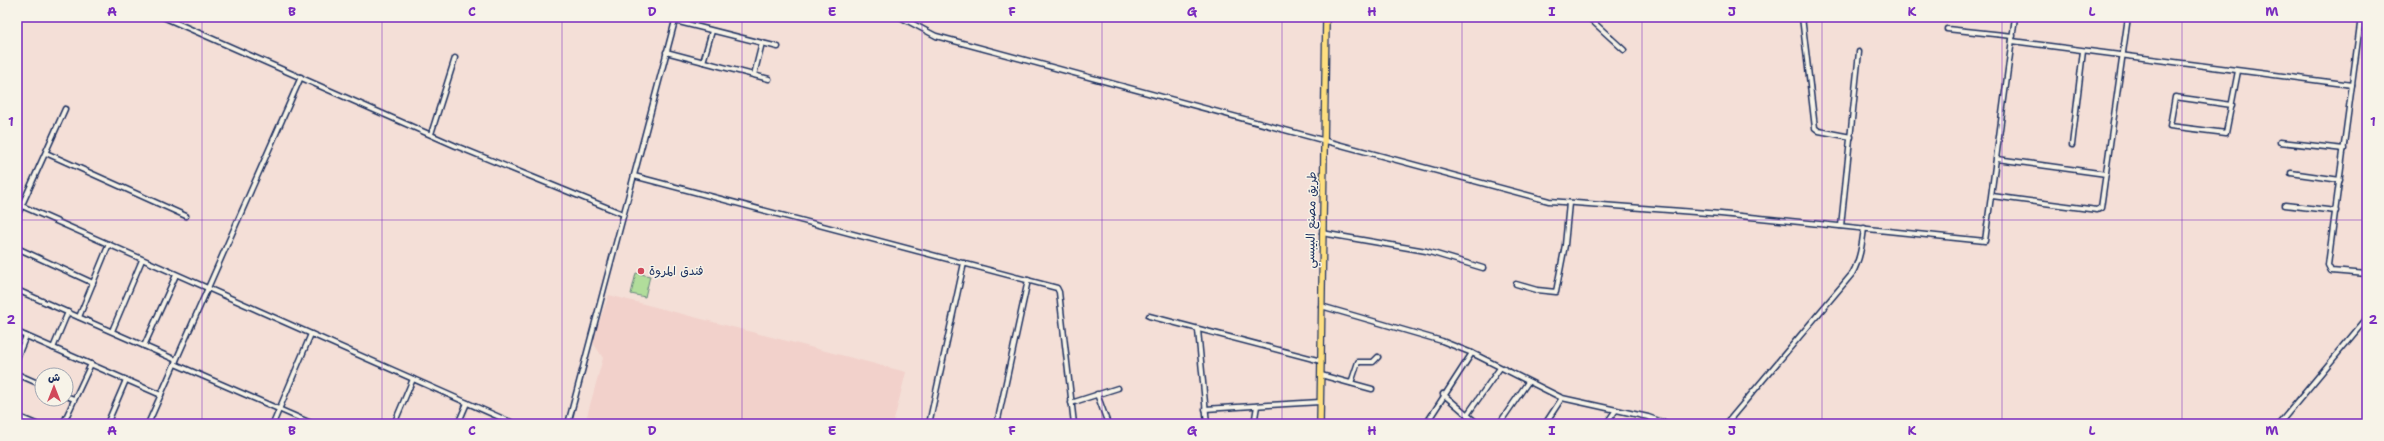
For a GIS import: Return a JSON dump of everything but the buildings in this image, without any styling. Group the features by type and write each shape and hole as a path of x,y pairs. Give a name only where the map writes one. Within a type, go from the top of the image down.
{"main road":[{"name":"طريق مصنع البيبسي","path":"1320,424 1320,306 1326,17"}],"street":[{"path":"164,17 538,180 623,214"},
{"path":"900,17 936,36 1323,139 1543,200 1721,214 1985,241 2015,17"},
{"path":"1588,17 1624,50"},
{"path":"1802,17 1814,128 1819,131 1851,137"},
{"path":"1992,196 2099,210 2102,205 2128,17"},
{"path":"2361,17 2329,269 2367,274"},
{"path":"568,424 675,19 712,31 778,47"},
{"path":"1947,29 2013,36"},
{"path":"703,62 712,31"},
{"path":"2012,41 2352,85"},
{"path":"754,75 762,43"},
{"path":"2072,145 2083,51"},
{"path":"666,52 769,79"},
{"path":"1842,226 1859,52"},
{"path":"431,134 455,58"},
{"path":"2232,105 2175,97 2170,126 2226,133 2232,105 2238,71"},
{"path":"148,424 301,77"},
{"path":"17,216 65,109"},
{"path":"2280,142 2344,149"},
{"path":"46,153 186,216"},
{"path":"1997,159 2106,174"},
{"path":"2291,173 2340,180"},
{"path":"634,176 1028,280 1059,290 1074,424"},
{"path":"1516,284 1537,290 1556,292 1565,245 1569,203"},
{"path":"2285,205 2336,211"},
{"path":"22,206 516,424"},
{"path":"1726,424 1852,274 1859,258 1864,228"},
{"path":"1322,234 1426,251 1483,268"},
{"path":"79,317 109,244"},
{"path":"17,248 93,283"},
{"path":"112,331 142,260"},
{"path":"929,424 964,263"},
{"path":"144,346 176,274"},
{"path":"997,424 1028,280"},
{"path":"17,290 112,331 175,362 314,424"},
{"path":"1320,306 1442,342 1472,353 1562,398 1648,417 1668,424"},
{"path":"53,348 68,312"},
{"path":"1149,316 1321,361"},
{"path":"2279,424 2367,318"},
{"path":"1198,330 1207,424"},
{"path":"17,332 161,395"},
{"path":"273,424 311,334"},
{"path":"17,358 26,336"},
{"path":"1426,424 1444,394 1472,353"},
{"path":"1351,383 1358,362 1373,362 1378,357"},
{"path":"74,399 90,364"},
{"path":"1467,415 1500,368"},
{"path":"17,384 19,375 34,382"},
{"path":"1321,375 1372,388"},
{"path":"394,424 413,379"},
{"path":"107,424 126,380"},
{"path":"1499,424 1528,382"},
{"path":"1071,403 1118,388"},
{"path":"1097,394 1108,424"},
{"path":"1444,394 1478,424"},
{"path":"1545,424 1562,398"},
{"path":"1205,409 1320,402"},
{"path":"458,424 467,403"},
{"path":"1254,424 1257,406"},
{"path":"64,424 71,407"},
{"path":"1606,424 1616,410"},
{"path":"17,416 36,424"}],"shaded area":[{"path":"609,295 906,372 893,424 619,424 587,416 603,358 592,341"}],"green space":[{"path":"636,273 650,276 645,297 631,294"}],"place":[{"name":"فندق المروة","path":"641,271"}]}
